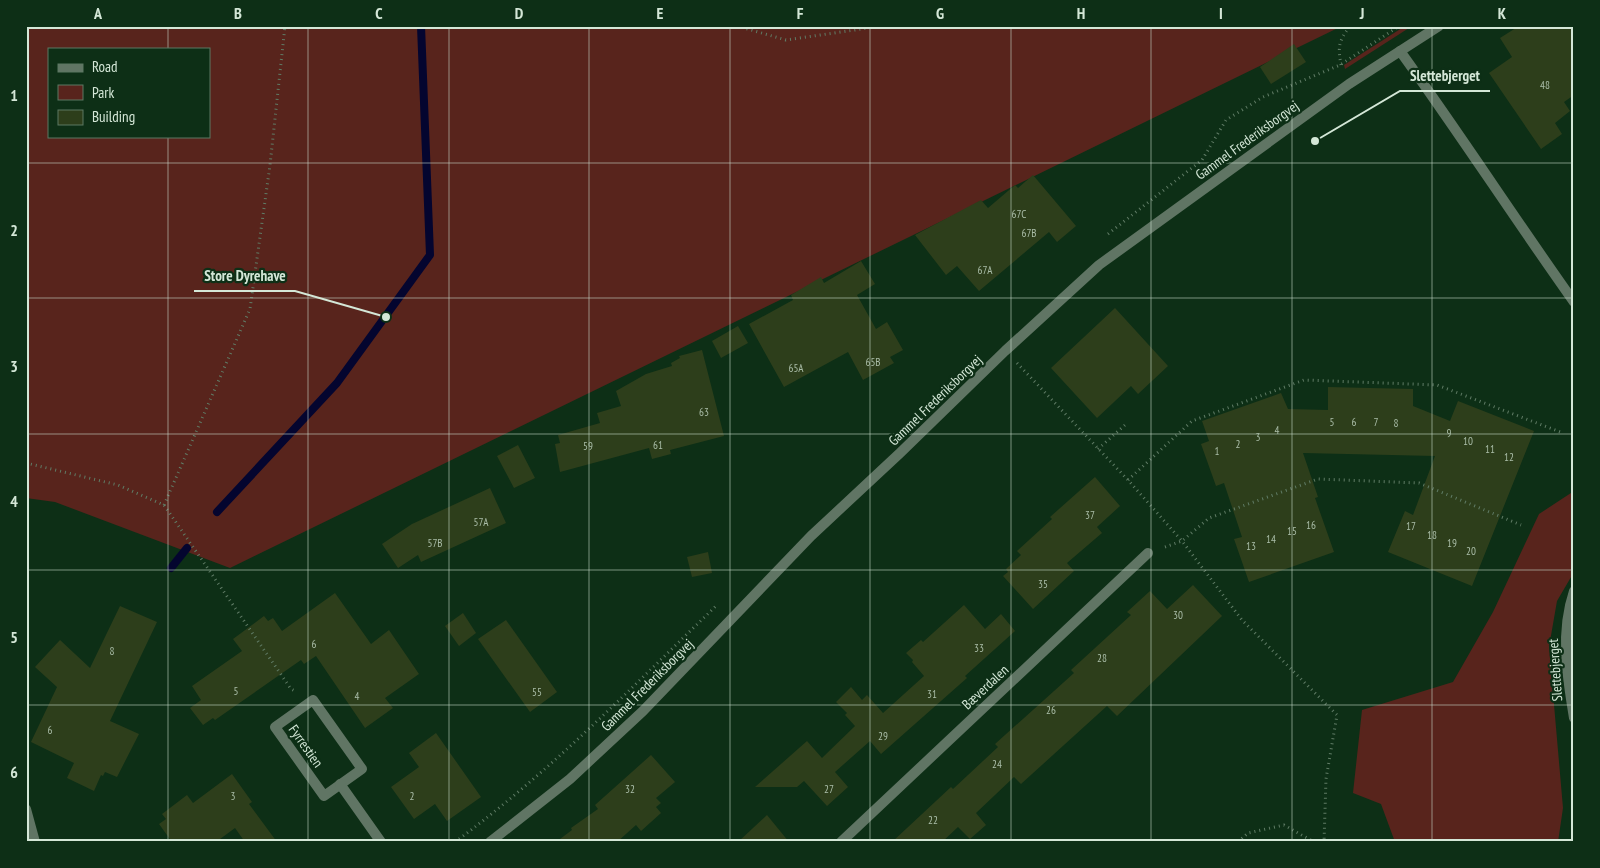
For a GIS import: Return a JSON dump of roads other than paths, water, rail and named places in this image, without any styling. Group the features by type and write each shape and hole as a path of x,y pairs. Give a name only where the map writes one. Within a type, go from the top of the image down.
{"street":[{"name":"Gammel Frederiksborgvej","path":"490,842 570,779 648,706 811,536 1005,351 1099,265 1349,84 1439,26"},
{"path":"1400,50 1457,129 1535,249 1574,302"},
{"name":"Bæverdalen","path":"841,842 1148,553"},
{"name":"Slettebjerget","path":"1574,591 1566,635 1567,678 1574,718"},
{"name":"Fyrrestien","path":"314,700 362,769 340,784 324,796 275,727 314,700"},
{"path":"340,784 381,842"},
{"path":"26,809 35,842"}],"waterway":[{"path":"217,512 337,383 430,255 421,26"},
{"path":"171,568 187,548"}],"place":[{"name":"Slettebjerget","path":"1315,141"},
{"name":"Store Dyrehave","path":"386,317"}]}
